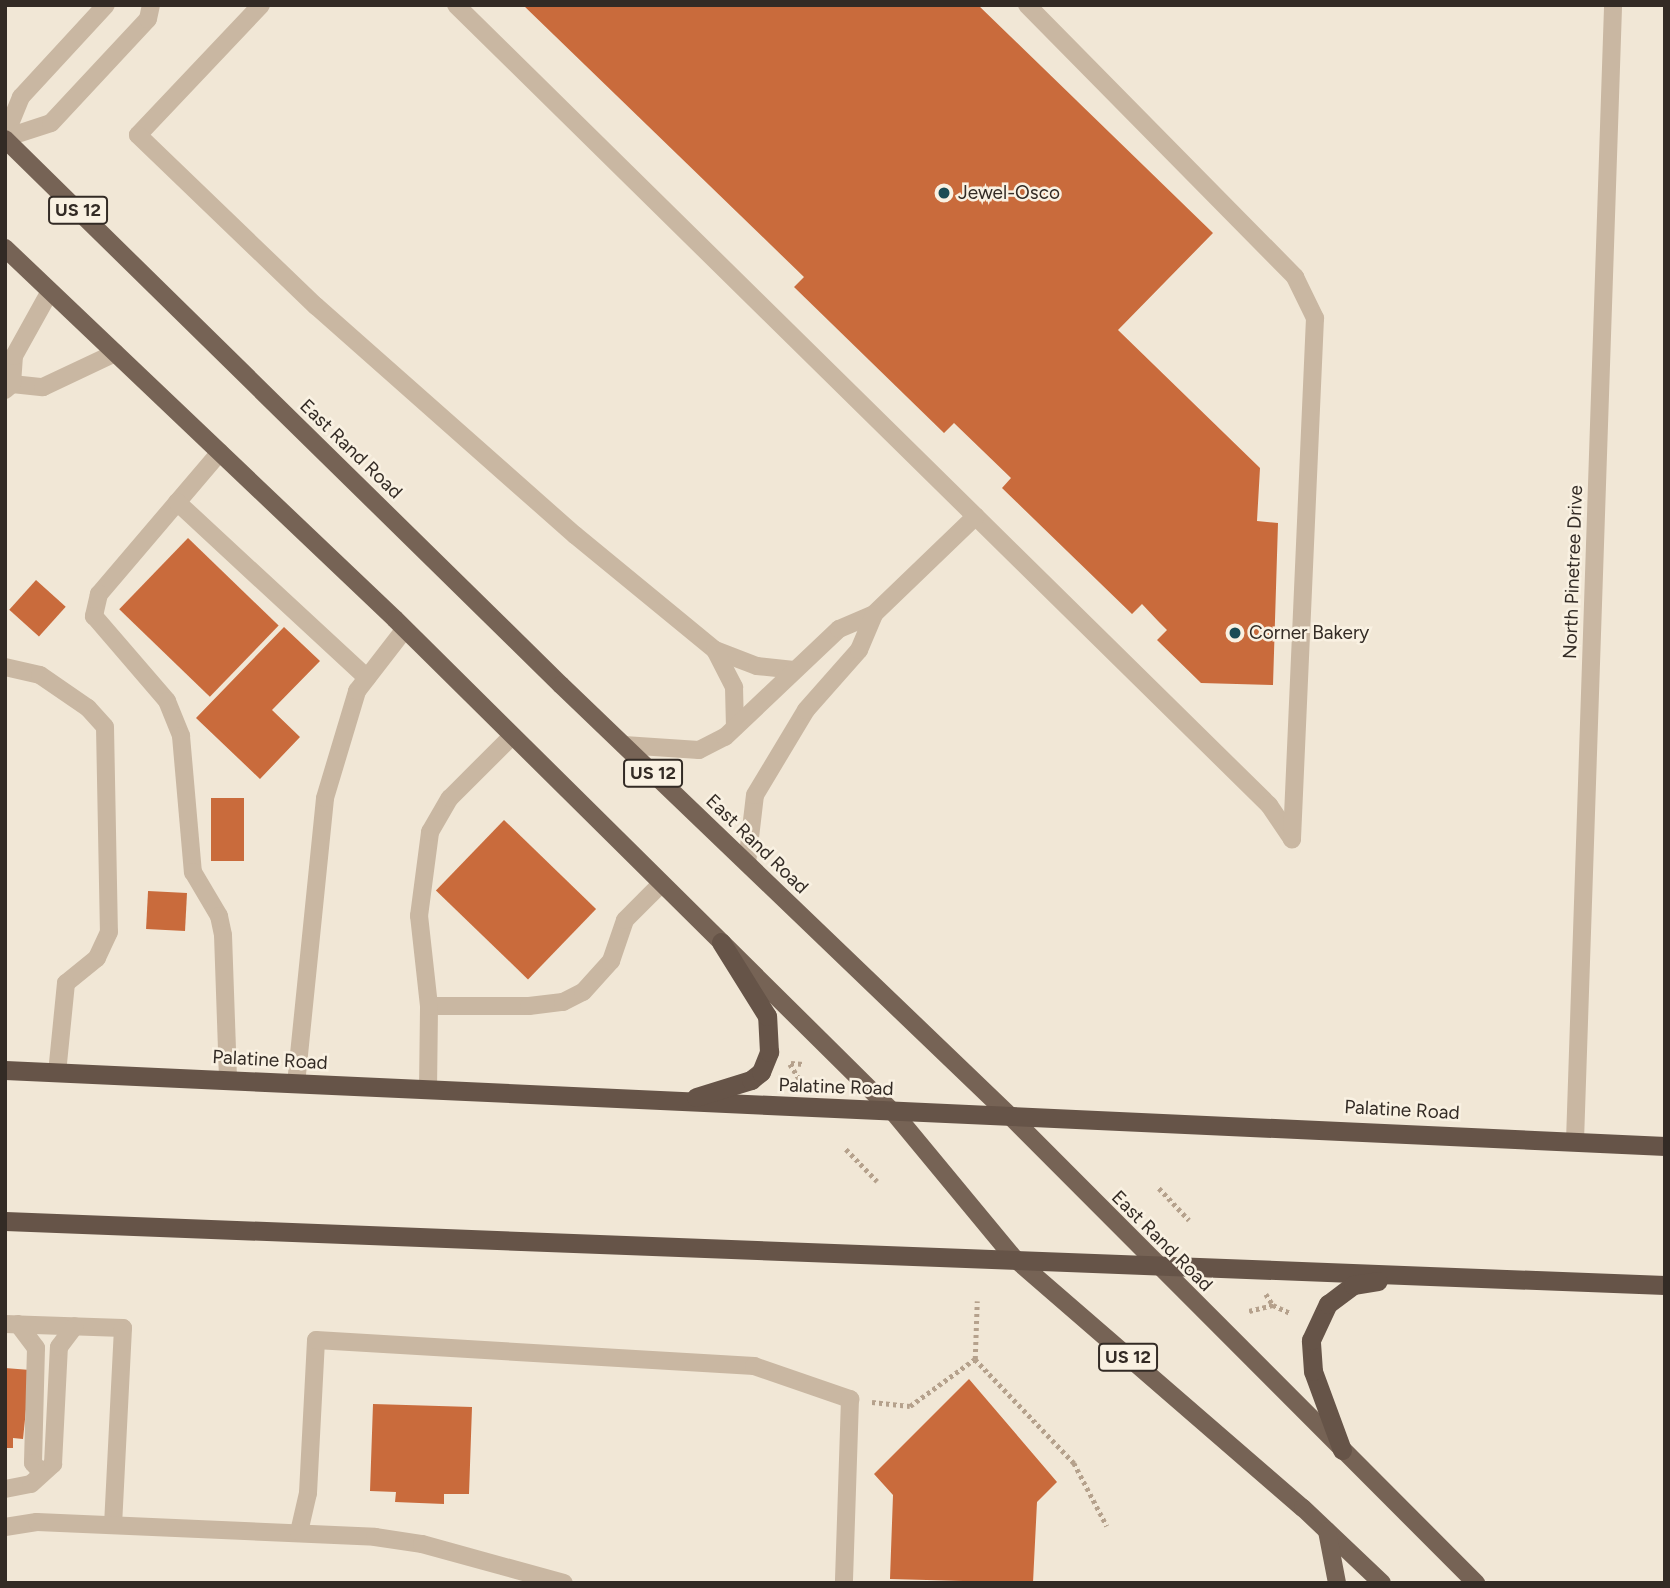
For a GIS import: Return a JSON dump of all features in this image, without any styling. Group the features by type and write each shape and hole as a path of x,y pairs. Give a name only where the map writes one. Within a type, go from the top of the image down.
{"highway":[{"path":"677,1102 743,1085 761,1072 766,1062 770,1041 767,1016 722,942"},
{"name":"Palatine Road","path":"5,1070 1665,1146"},
{"path":"5,1221 1665,1285"},
{"path":"1342,1450 1313,1371 1311,1340 1328,1304 1353,1285 1414,1275"}],"main road":[{"name":"East Rand Road","path":"5,137 624,746 1008,1114 1476,1583"},
{"name":"US 12","path":"5,248 405,629 894,1112 1014,1258 1327,1531 1382,1583"},
{"path":"1327,1531 1337,1583"}],"street":[{"path":"5,137 21,97 106,5"},
{"path":"5,137 51,123 148,19 151,5"},
{"path":"261,5 138,135 316,306 575,535 715,650 757,666 794,670"},
{"path":"456,5 1269,805 1292,839 1315,318 1295,277 1027,5"},
{"name":"North Pinetree Drive","path":"1575,1140 1613,5"},
{"path":"50,291 14,356 8,387 43,387 116,353"},
{"path":"220,452 99,594 94,616 167,701 181,736 193,872 219,916 223,935 228,1081"},
{"path":"177,502 367,678"},
{"path":"624,746 699,750 713,745 839,629 874,614 976,516"},
{"path":"747,863 755,795 806,709 859,650 874,614"},
{"path":"296,1084 325,798 357,691 405,629"},
{"path":"715,650 733,687 734,727"},
{"path":"5,667 40,675 89,708 105,727 108,932 97,958 66,983 57,1073"},
{"path":"428,1090 429,1006 419,916 430,832 450,798 512,736"},
{"path":"429,1006 529,1006 563,1002 583,992 611,961 625,920 661,884"},
{"path":"12,1324 123,1328 113,1524"},
{"path":"12,1324 36,1348 33,1463 41,1472"},
{"path":"5,1489 32,1484 41,1472 53,1464 59,1348 75,1326"},
{"path":"299,1532 308,1493 316,1340 754,1367 850,1399 845,1583"},
{"path":"5,1527 37,1522 113,1524 299,1532 422,1544 564,1583"}],"path":[{"path":"804,1064 789,1063 804,1086"},
{"path":"846,1149 877,1181"},
{"path":"1159,1188 1189,1220"},
{"path":"1262,1287 1273,1305 1290,1313"},
{"path":"977,1301 975,1359 1074,1463 1107,1526"},
{"path":"1249,1311 1273,1305"},
{"path":"850,1399 910,1406 975,1359"}],"building":[{"name":"Jewel-Osco","path":"523,5 978,5 1213,233 1118,330 1260,468 1257,521 1278,523 1273,685 1201,683 1157,640 1167,630 1142,604 1132,614 1002,488 1011,478 954,423 944,433 794,287 804,277"},
{"path":"188,538 279,626 210,697 119,609"},
{"path":"36,580 66,607 39,636 9,610"},
{"path":"284,627 320,661 272,710 300,737 260,779 196,718"},
{"path":"211,798 244,798 244,861 211,861"},
{"path":"504,820 596,909 528,979 436,890"},
{"path":"148,891 187,893 185,931 146,929"},
{"path":"5,1368 30,1370 23,1439 13,1438 13,1448 5,1448"},
{"path":"969,1379 1057,1482 1037,1502 1033,1583 890,1579 893,1495 874,1474"},
{"path":"373,1404 472,1407 469,1494 444,1494 444,1504 395,1502 396,1492 370,1491"}],"place":[{"name":"Jewel-Osco","path":"944,193"},
{"name":"Corner Bakery","path":"1235,633"}]}
